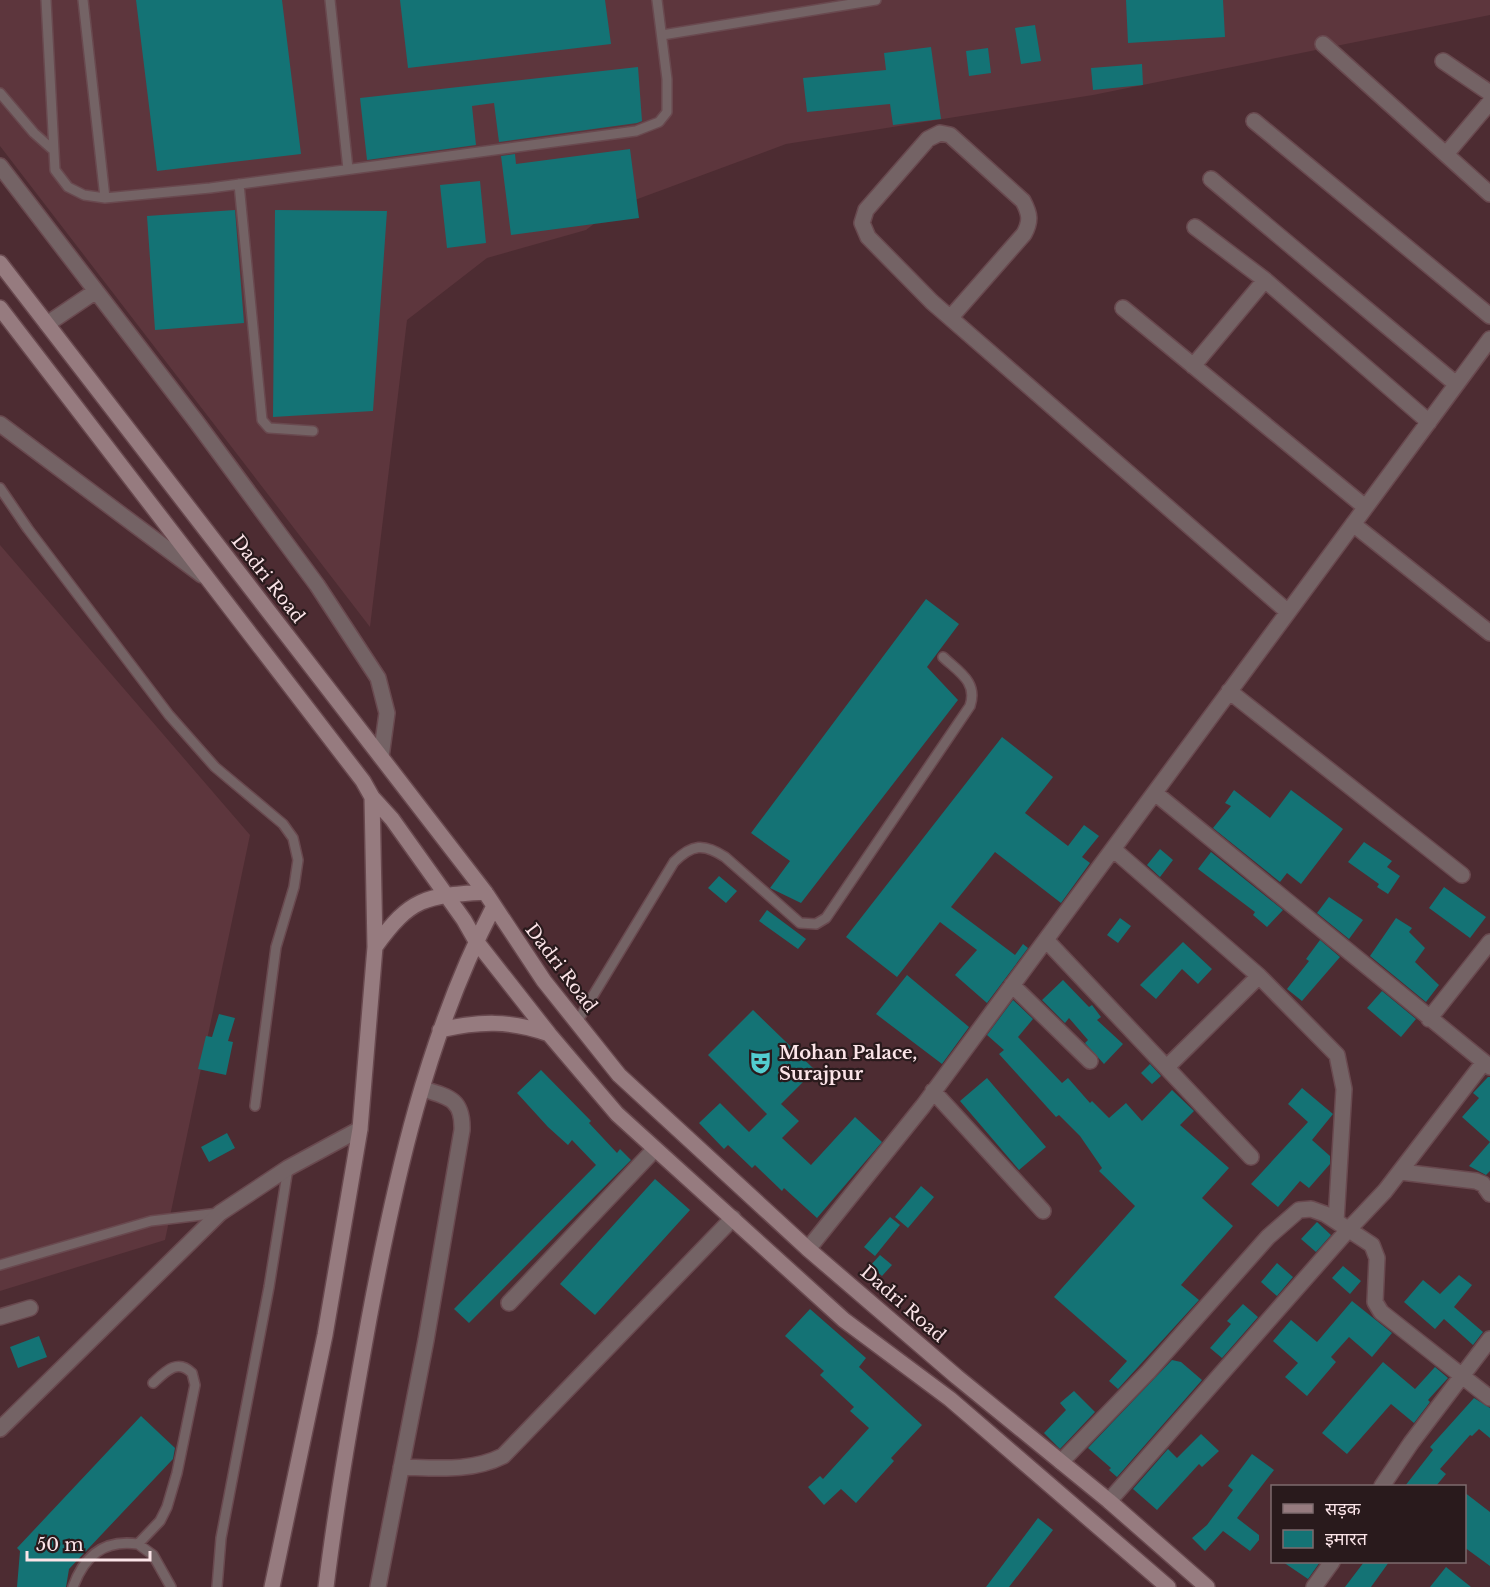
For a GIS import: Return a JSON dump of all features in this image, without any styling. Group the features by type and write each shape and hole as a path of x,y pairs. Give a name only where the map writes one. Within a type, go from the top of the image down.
{"main road":[{"name":"Dadri Road","path":"0,262 59,316 381,757 485,892 493,908 619,1075 808,1249 1109,1500 1207,1587"},
{"path":"0,308 363,781 372,797 392,819 447,895 476,941 549,1034 617,1114 844,1320 950,1399 1163,1585"},
{"path":"272,1587 325,1335 360,1129 375,947 372,797"},
{"path":"375,947 395,920 410,908 426,900 447,895 485,892"},
{"path":"326,1587 353,1409 390,1207 440,1030 476,941 493,908"},
{"path":"440,1030 471,1023 500,1022 523,1025 549,1034"}],"street":[{"path":"1323,44 1490,193"},
{"path":"1443,61 1490,93"},
{"path":"1447,153 1490,102"},
{"path":"1254,121 1490,316"},
{"path":"951,317 1024,234 1030,223 1029,212 1023,201 950,135 940,132 928,138 866,210 862,223 868,237 924,294 1288,612"},
{"path":"0,166 317,585 378,678 387,713 381,757"},
{"path":"1211,179 1456,384"},
{"path":"1195,227 1265,280 1429,422"},
{"path":"1193,366 1265,280"},
{"path":"59,316 96,291"},
{"path":"1123,308 1365,507"},
{"path":"808,1249 933,1091 1490,339"},
{"path":"4,431 209,580"},
{"path":"1353,524 1490,633"},
{"path":"1229,691 1462,875"},
{"path":"1109,1500 1342,1225 1401,1172 1487,1064 1155,793"},
{"path":"1113,849 1259,976 1337,1055 1342,1069 1342,1225"},
{"path":"1046,940 1251,1157"},
{"path":"1430,1019 1490,942"},
{"path":"1167,1067 1259,976"},
{"path":"1012,985 1090,1062"},
{"path":"378,1587 426,1340 462,1130 463,1115 457,1103 444,1095 423,1089"},
{"path":"933,1091 1043,1210"},
{"path":"0,1429 220,1213 288,1168 360,1129"},
{"path":"509,1303 654,1149"},
{"path":"1401,1172 1476,1181 1483,1184 1490,1194"},
{"path":"1061,1462 1149,1371 1289,1216 1299,1210 1311,1209 1363,1238 1376,1251 1375,1302 1381,1312 1490,1398"},
{"path":"401,1467 468,1468 484,1466 503,1456 733,1218"},
{"path":"0,1317 30,1308"},
{"path":"1383,1485 1461,1375 1490,1339"},
{"path":"1314,1587 1331,1563"}],"lane":[{"path":"46,0 52,149 55,170 68,187 84,195 105,198 238,184 636,131 652,125 668,112 657,0"},
{"path":"83,0 105,198"},
{"path":"330,0 348,169"},
{"path":"662,35 876,0"},
{"path":"0,93 52,149"},
{"path":"238,184 262,420 269,428 313,431"},
{"path":"0,488 28,529 169,715 215,767 283,824 293,838 298,860 294,887 276,947 255,1106"},
{"path":"577,1022 674,862 696,845 711,848 725,857 800,923 808,925 822,922 970,706 974,694 970,682 943,657"},
{"path":"217,1587 221,1538 269,1287 288,1168"},
{"path":"0,1265 151,1221 220,1213"},
{"path":"138,1544 160,1521 167,1507 177,1473 195,1385 190,1370 177,1366 167,1370 153,1383"},
{"path":"72,1587 96,1551 108,1544 138,1544 153,1555 171,1587"}],"shaded area":[{"path":"0,0 1490,0 1490,15 1093,95 786,144 616,207 586,230 487,258 407,320 370,627 0,146"},
{"path":"0,545 250,835 165,1240 0,1291"}],"building":[{"path":"136,0 282,0 301,154 157,171"},
{"path":"400,0 605,0 611,44 408,68"},
{"path":"1126,0 1223,0 1225,37 1128,43"},
{"path":"1035,25 1041,61 1021,64 1015,28"},
{"path":"931,47 941,119 893,125 890,104 807,112 803,78 886,70 884,53"},
{"path":"988,48 991,73 969,76 966,51"},
{"path":"1142,64 1143,85 1093,90 1091,68"},
{"path":"638,67 642,121 637,123 499,142 494,103 472,106 476,145 367,160 360,98"},
{"path":"630,149 639,218 511,235 501,156 515,154 516,164"},
{"path":"480,181 486,243 447,248 440,185"},
{"path":"235,210 244,323 155,330 147,216"},
{"path":"275,210 387,211 373,411 273,417"},
{"path":"926,599 959,624 927,667 958,700 801,903 770,888 790,861 751,833"},
{"path":"1002,737 1053,777 1025,813 1068,846 1084,825 1099,836 1082,857 1090,863 1061,903 995,852 951,907 1015,955 1023,944 1028,948 987,1003 955,975 977,950 940,922 897,977 846,937"},
{"path":"1234,790 1270,818 1291,790 1343,829 1301,884 1287,873 1280,882 1213,828 1231,806 1225,803"},
{"path":"1364,842 1392,861 1387,867 1400,876 1388,894 1377,887 1379,884 1348,862"},
{"path":"1160,849 1173,860 1160,877 1147,865"},
{"path":"1211,852 1283,910 1267,927 1253,915 1255,912 1198,869"},
{"path":"719,876 737,891 726,903 708,888"},
{"path":"1444,887 1486,917 1470,938 1429,908"},
{"path":"1329,897 1363,920 1349,939 1317,913"},
{"path":"767,910 806,939 798,949 759,921"},
{"path":"1120,918 1131,926 1118,943 1107,935"},
{"path":"1396,918 1412,928 1409,932 1425,948 1415,962 1439,985 1426,1002 1370,956"},
{"path":"1320,940 1340,957 1302,1001 1287,989 1309,961 1306,959"},
{"path":"1183,942 1212,969 1198,984 1182,969 1156,999 1140,985"},
{"path":"907,975 969,1027 942,1064 876,1014"},
{"path":"1063,980 1089,1007 1092,1005 1101,1017 1097,1020 1123,1044 1104,1064 1085,1043 1088,1040 1069,1018 1065,1023 1042,1000"},
{"path":"1382,991 1416,1019 1401,1037 1367,1008"},
{"path":"1013,1000 1033,1019 1018,1037 1062,1083 1068,1078 1090,1103 1092,1101 1109,1118 1126,1103 1142,1121 1172,1090 1194,1111 1180,1125 1229,1168 1202,1198 1233,1226 1181,1285 1199,1300 1118,1389 1109,1381 1127,1361 1054,1297 1135,1206 1099,1171 1102,1168 1080,1136 1059,1115 1056,1117 999,1054 1004,1050 987,1035"},
{"path":"753,1010 815,1070 781,1104 799,1121 782,1138 811,1165 855,1117 882,1142 817,1218 784,1188 782,1191 755,1165 752,1168 728,1145 724,1149 699,1123 720,1103 749,1132 767,1114 708,1055"},
{"path":"219,1014 235,1018 228,1041 233,1042 226,1075 198,1069 206,1036 212,1037"},
{"path":"1150,1064 1161,1076 1152,1084 1141,1073"},
{"path":"541,1070 591,1121 589,1123 617,1153 620,1149 631,1160 469,1323 454,1309 596,1165 572,1140 568,1145 548,1127 517,1093"},
{"path":"1490,1077 1490,1142 1462,1117 1479,1098 1473,1093"},
{"path":"987,1078 1046,1147 1019,1170 960,1101"},
{"path":"1302,1088 1333,1114 1312,1140 1330,1156 1330,1164 1309,1188 1300,1181 1278,1207 1251,1184 1308,1122 1288,1104"},
{"path":"227,1133 235,1148 209,1162 201,1147"},
{"path":"1490,1142 1490,1171 1486,1175 1469,1166"},
{"path":"655,1179 690,1210 595,1315 560,1284"},
{"path":"921,1186 934,1197 908,1228 895,1217"},
{"path":"890,1217 900,1225 875,1256 864,1247"},
{"path":"1317,1222 1331,1235 1316,1252 1301,1239"},
{"path":"880,1255 892,1265 882,1276 870,1266"},
{"path":"1277,1263 1293,1277 1277,1296 1261,1282"},
{"path":"1343,1266 1361,1281 1350,1294 1332,1278"},
{"path":"1459,1275 1472,1285 1454,1307 1483,1332 1473,1345 1444,1319 1435,1329 1404,1302 1423,1280 1440,1294"},
{"path":"1352,1301 1392,1333 1372,1357 1349,1337 1331,1357 1336,1362 1307,1396 1285,1377 1298,1363 1273,1341 1291,1320 1317,1342"},
{"path":"1243,1304 1258,1317 1222,1358 1210,1348 1231,1324 1227,1321"},
{"path":"810,1309 866,1358 859,1367 922,1425 891,1458 894,1461 856,1503 841,1489 824,1505 808,1487 820,1476 823,1479 869,1428 850,1411 854,1407 820,1375 824,1371 785,1336"},
{"path":"39,1336 47,1357 18,1368 10,1347"},
{"path":"1172,1360 1181,1362 1202,1380 1117,1477 1109,1470 1111,1468 1088,1448"},
{"path":"1383,1362 1415,1389 1435,1367 1448,1378 1428,1400 1430,1402 1414,1423 1391,1404 1347,1454 1322,1433"},
{"path":"1074,1391 1095,1412 1060,1449 1044,1433 1066,1410 1060,1403"},
{"path":"1474,1398 1490,1408 1490,1438 1479,1429 1472,1436 1470,1435 1440,1469 1446,1474 1437,1485 1406,1485 1433,1450 1430,1447"},
{"path":"141,1416 175,1448 173,1459 69,1569 66,1587 17,1587 20,1551 17,1548"},
{"path":"1201,1434 1219,1451 1202,1467 1199,1464 1157,1510 1133,1489 1168,1449 1177,1458"},
{"path":"1252,1454 1274,1470 1237,1518 1259,1535 1259,1540 1250,1551 1223,1531 1205,1551 1192,1538 1207,1525 1233,1490 1228,1486"},
{"path":"1466,1494 1490,1512 1490,1566 1466,1548"},
{"path":"1038,1518 1053,1530 1009,1587 986,1587"},
{"path":"1284,1563 1319,1563 1308,1579"},
{"path":"1363,1563 1388,1563 1371,1587 1345,1587"},
{"path":"1446,1567 1471,1587 1430,1587"}],"place":[{"name":"Mohan Palace, Surajpur","path":"761,1063"}]}
